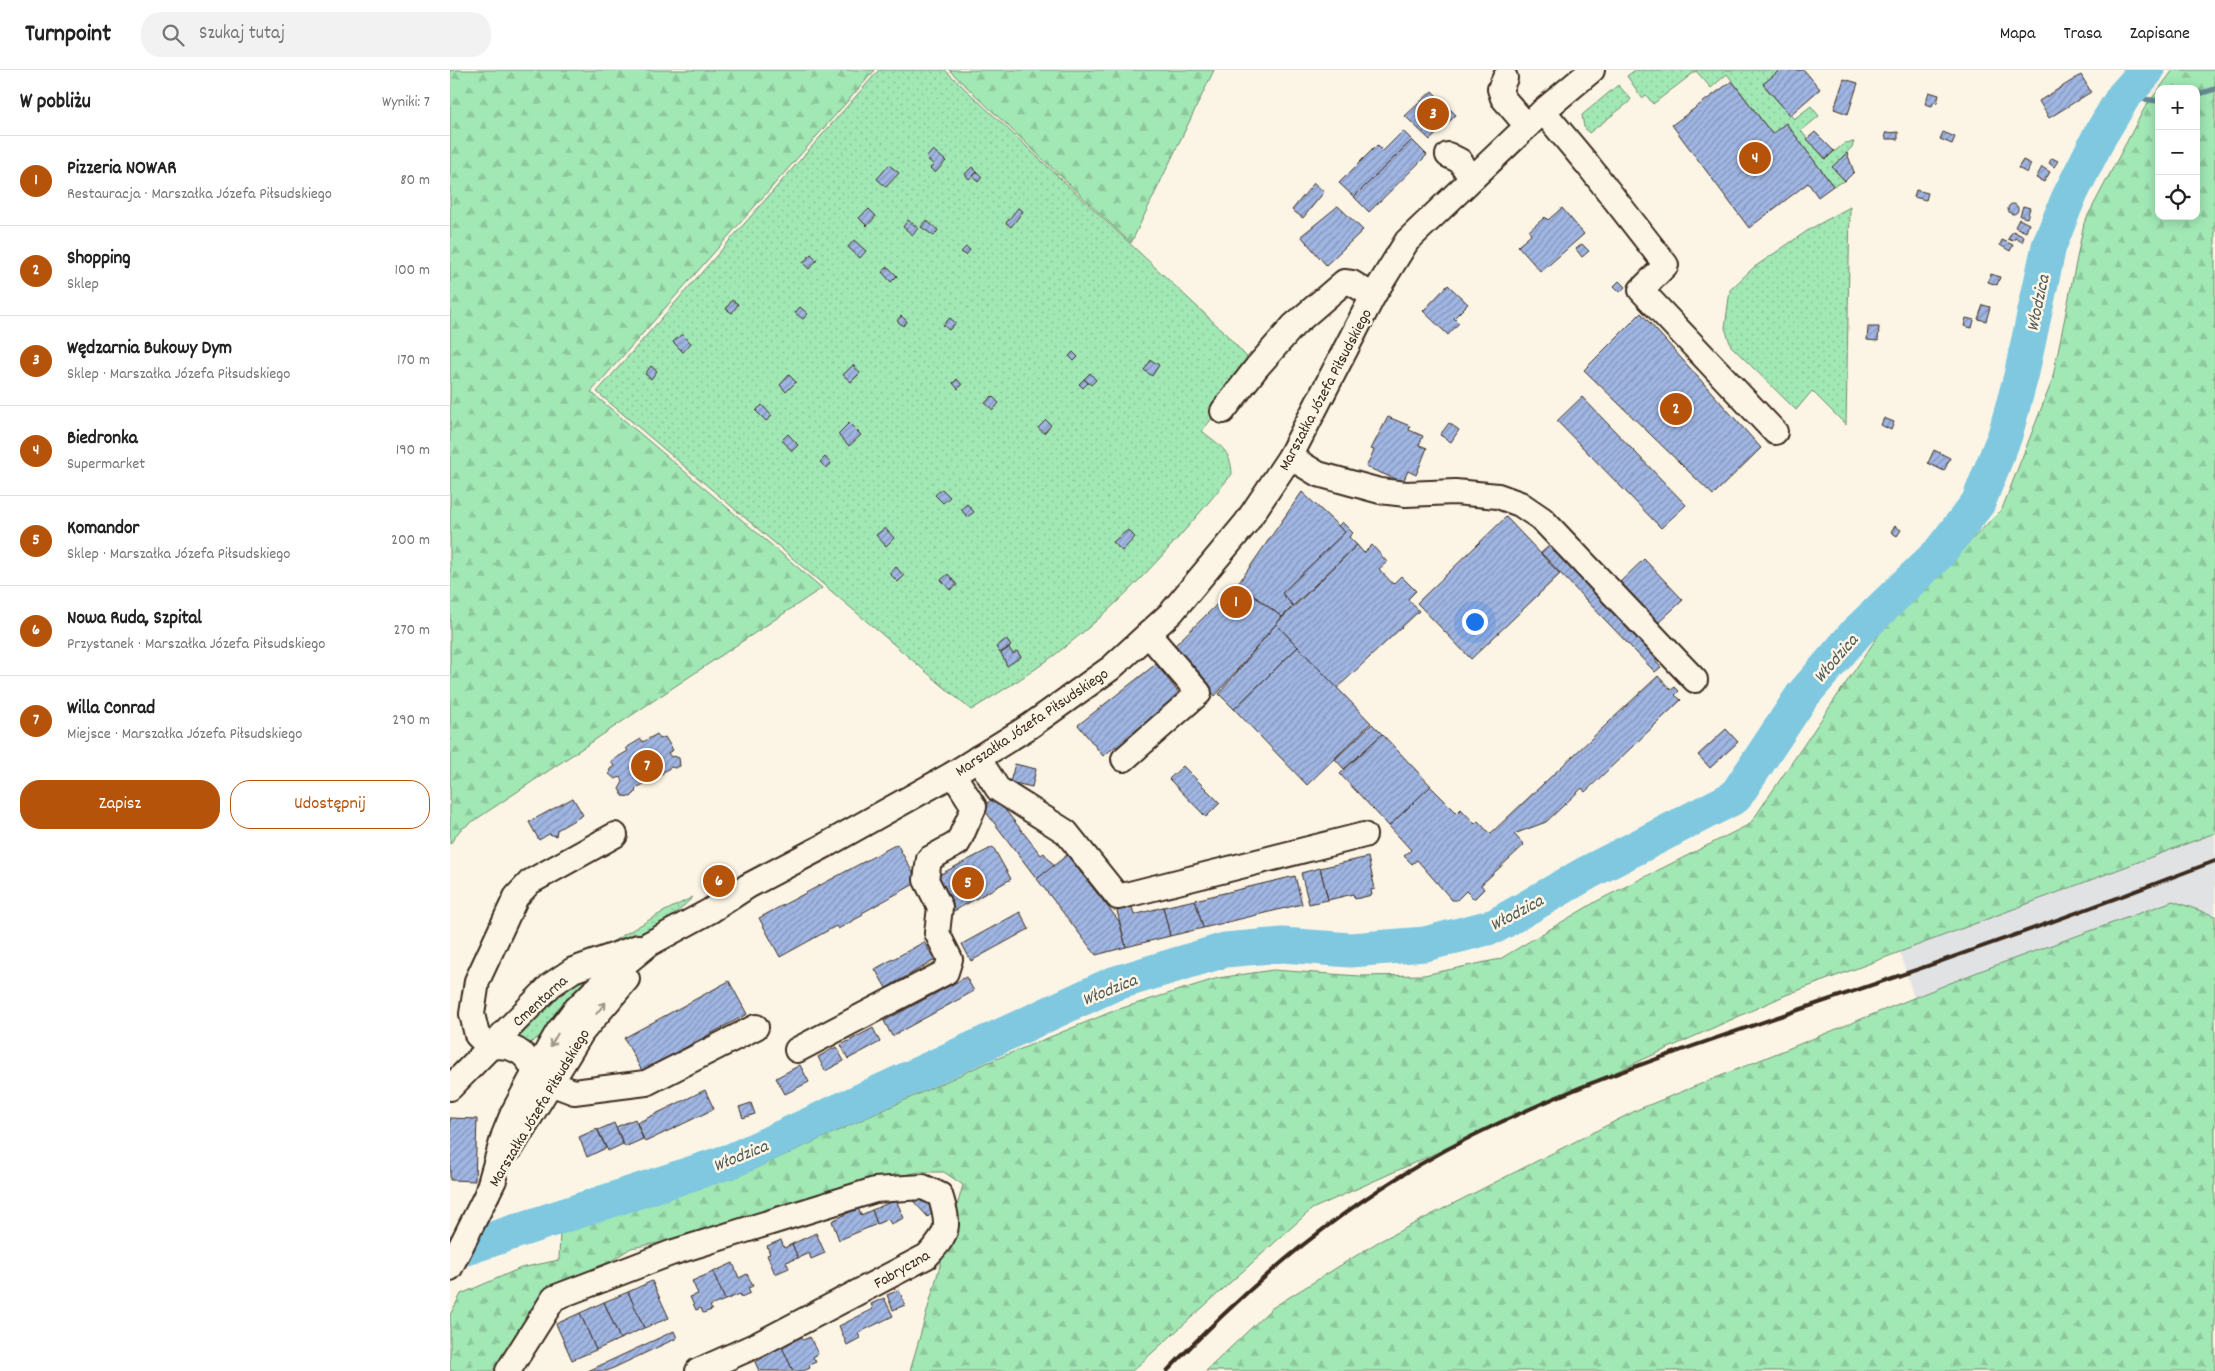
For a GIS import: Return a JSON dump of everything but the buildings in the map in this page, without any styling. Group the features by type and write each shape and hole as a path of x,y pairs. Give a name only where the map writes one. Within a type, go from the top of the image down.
{"street":[{"name":"Marszałka Józefa Piłsudskiego","path":"487,1194 509,1152 518,1124 536,1092 537,1083 542,1078 558,1032 586,998 649,944 748,886 826,846 952,774 1030,726 1111,668 1171,613 1246,523 1290,457 1373,296 1407,241 1471,178 1592,70"},
{"path":"1505,78 1500,89 1503,98 1574,147 1666,265 1641,290 1775,432"},
{"path":"1448,155 1460,161 1471,178"},
{"path":"1223,411 1257,367 1294,325 1344,282 1352,283 1373,296"},
{"path":"1290,457 1318,474 1380,491 1406,494 1454,492 1498,496 1520,504 1542,518 1695,680"},
{"path":"1124,759 1199,693 1148,634"},
{"path":"978,758 998,790 1066,832 1118,897 1364,835"},
{"path":"797,1050 946,972 950,959 937,933 940,907 926,880 929,859 958,843 974,807 952,774"},
{"path":"615,835 530,882 516,897 478,982 472,1014 478,1035 489,1048 502,1045 515,1048 542,1078 574,1092 646,1083 756,1027"},
{"name":"Marszałka Józefa Piłsudskiego","path":"487,1194 504,1135 513,1112 616,990 694,919"},
{"name":"Cmentarna","path":"450,1088 551,985 573,970 649,944"},
{"name":"Fabryczna","path":"508,1371 554,1298 671,1253 875,1190 923,1187 940,1195 946,1216 944,1238 927,1256 759,1344 698,1371"},
{"path":"450,1268 487,1194"}],"shaded area":[{"path":"2215,833 2215,916 2173,902 1914,998 1900,952"}],"green space":[{"path":"450,70 875,70 591,392 822,588 460,830 450,844"},
{"path":"879,70 945,70 1223,331 1254,365 1202,431 1219,444 1227,454 1232,474 1154,564 1089,627 1020,680 971,710 597,392"},
{"path":"949,70 1214,70 1131,243"},
{"path":"1635,70 1780,70 1763,85 1794,119 1811,106 1819,116 1801,131 1825,159 1845,143 1854,142 1852,147 1833,167 1845,181 1833,186 1786,123 1772,134 1727,74 1711,88 1696,71 1653,104 1646,95 1642,98 1627,76"},
{"path":"2173,70 2215,70 2215,833 1786,995 1312,1209 1132,1371 910,1371 963,1185 944,1172 920,1172 845,1186 738,1228 631,1248 554,1298 492,1371 450,1371 450,1315 461,1294 521,1268 559,1260 560,1231 739,1176 984,1064 1116,1010 1218,978 1273,970 1360,976 1424,975 1500,959 1597,901 1750,824 1882,630 2002,509 2052,381 2084,223 2144,109 2155,94 2155,220 2200,220 2200,85 2162,85"},
{"path":"1618,85 1631,99 1589,133 1584,127 1582,115"},
{"path":"1850,207 1846,425 1812,391 1796,410 1731,346 1725,328 1730,290 1753,268 1810,229"},
{"path":"693,897 655,933 598,950 661,913"},
{"path":"2173,901 2215,916 2215,1371 1206,1371 1272,1308 1378,1242 1639,1109 1980,971"},
{"path":"590,975 538,1038 527,1045 516,1038 514,1032 556,990"}],"waterway":[{"name":"Włodzica","path":"450,1253 733,1160 1113,984 1225,950 1282,945 1351,950 1425,944 1495,926 1587,873 1735,797 1802,696 1857,632 1939,553 1978,503 2005,435 2021,376 2049,246 2068,199 2099,137 2123,97 2147,70"},
{"path":"2200,94 2215,89"},
{"path":"2123,97 2155,101"}],"railway":[{"path":"1167,1371 1225,1313 1317,1234 1384,1186 1466,1139 1514,1116 1612,1075 1914,971 2215,861"}],"place":[{"name":"Wędzarnia Bukowy Dym","path":"1433,114"},
{"name":"Biedronka","path":"1755,158"},
{"name":"Shopping","path":"1676,409"},
{"name":"Pizzeria NOWAR","path":"1236,602"},
{"name":"Willa Conrad","path":"647,766"},
{"name":"Nowa Ruda, Szpital","path":"719,881"},
{"name":"Komandor","path":"968,883"}]}
